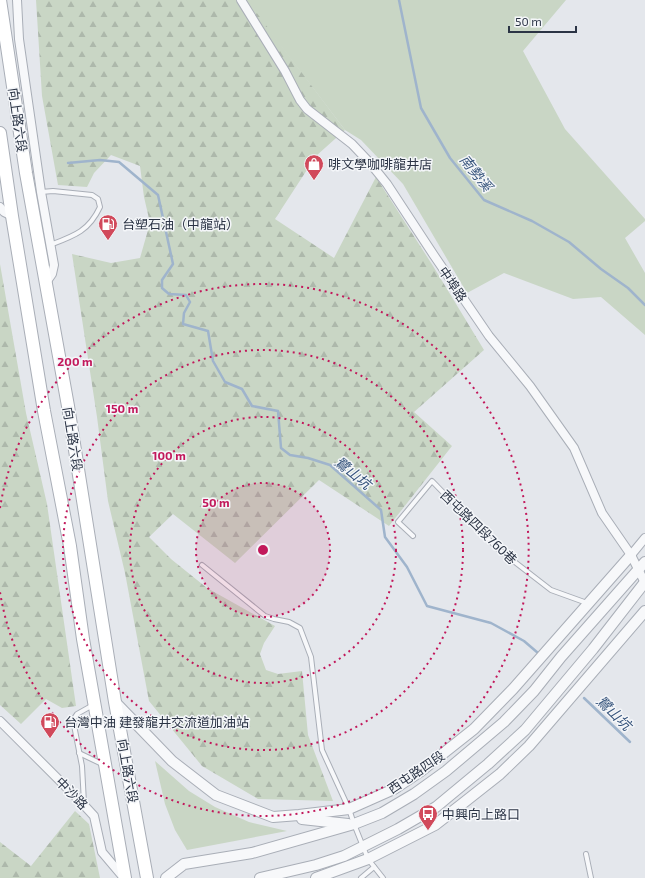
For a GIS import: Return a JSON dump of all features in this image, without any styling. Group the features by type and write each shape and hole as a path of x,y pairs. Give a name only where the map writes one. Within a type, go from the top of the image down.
{"main road":[{"name":"向上路六段","path":"0,0 26,173 69,413 115,702 148,878"},
{"name":"向上路六段","path":"0,133 44,412 70,546 83,638 124,878"}],"street":[{"path":"17,0 19,39 41,192 54,264 52,274 45,284"},
{"name":"中埠路","path":"241,0 285,71 300,100 307,109 352,144 387,184 484,330 513,364 574,448 602,513 631,555 642,566 645,582"},
{"path":"0,207 4,212 12,216"},
{"name":"西屯路四段","path":"115,702 172,760 216,795 273,817 349,809 394,789 421,771 474,729 513,689 589,604 645,538"},
{"name":"西屯路四段","path":"166,878 184,864 252,853 354,824 382,813 414,794 446,771 504,722 534,691 561,657 642,566"},
{"path":"260,878 344,856 398,829 436,807 488,764 525,730 593,649 645,582"},
{"path":"316,878 345,868 371,863 435,825 500,774 529,746 645,610"},
{"name":"中沙路","path":"0,720 94,816 102,852 124,878"},
{"path":"273,817 354,824"}],"lane":[{"path":"41,192 53,191 92,195 98,200 100,207 93,221 87,227 68,238 50,245"},
{"name":"西屯路四段760巷","path":"413,536 398,522 432,481 498,549 551,590 589,604"},
{"path":"202,565 265,616 289,622 300,628 311,657 322,750 349,809 371,863 383,878"},
{"path":"84,805 84,782 73,720 77,714 95,704"},
{"path":"79,753 102,763 106,769"},
{"path":"586,854 591,878"},
{"path":"361,878 371,863"}],"green space":[{"path":"36,0 247,0 345,130 316,156 275,219 334,258 376,177 433,266 484,350 414,412 452,446 389,526 319,480 235,563 173,514 149,537 171,559 207,588 275,626 264,643 260,654 266,670 278,674 302,671 308,735 333,801 258,799 202,766 149,701 125,573 108,501 97,417 72,254 111,263 140,258 150,223 144,197 140,166 111,155 94,173 87,187 58,185 42,96"},
{"path":"246,0 566,0 523,51 565,129 645,219 645,221 625,238 645,273 645,335 601,297 573,299 504,273 467,293 403,184 361,140 345,130"},
{"path":"0,264 26,413 47,504 76,706 62,708 46,699 21,724 0,705"},
{"path":"155,761 189,791 215,807 249,822 287,831 187,850 175,830 165,804"},
{"path":"75,811 89,824 100,878 0,878 0,842 31,866"}],"waterway":[{"name":"南勢溪","path":"399,0 421,108 450,158 484,200 532,221 569,242 601,269 628,288 645,305"},
{"name":"鷺山坑","path":"68,163 100,160 119,162 158,195 173,264 162,280 162,288 169,294 186,295 190,302 184,313 183,324 208,331 213,361 225,382 242,389 252,406 278,411 281,448 290,455 308,458 330,465 381,510 385,537 407,567 427,606 491,623 524,641 538,653"},
{"name":"鷺山坑","path":"584,698 630,742"}],"place":[{"name":"啡文學咖啡龍井店","path":"314,181"},
{"name":"台塑石油（中龍站）","path":"108,241"},
{"name":"台灣中油 建發龍井交流道加油站","path":"50,739"},
{"name":"中興向上路口","path":"428,831"}]}
